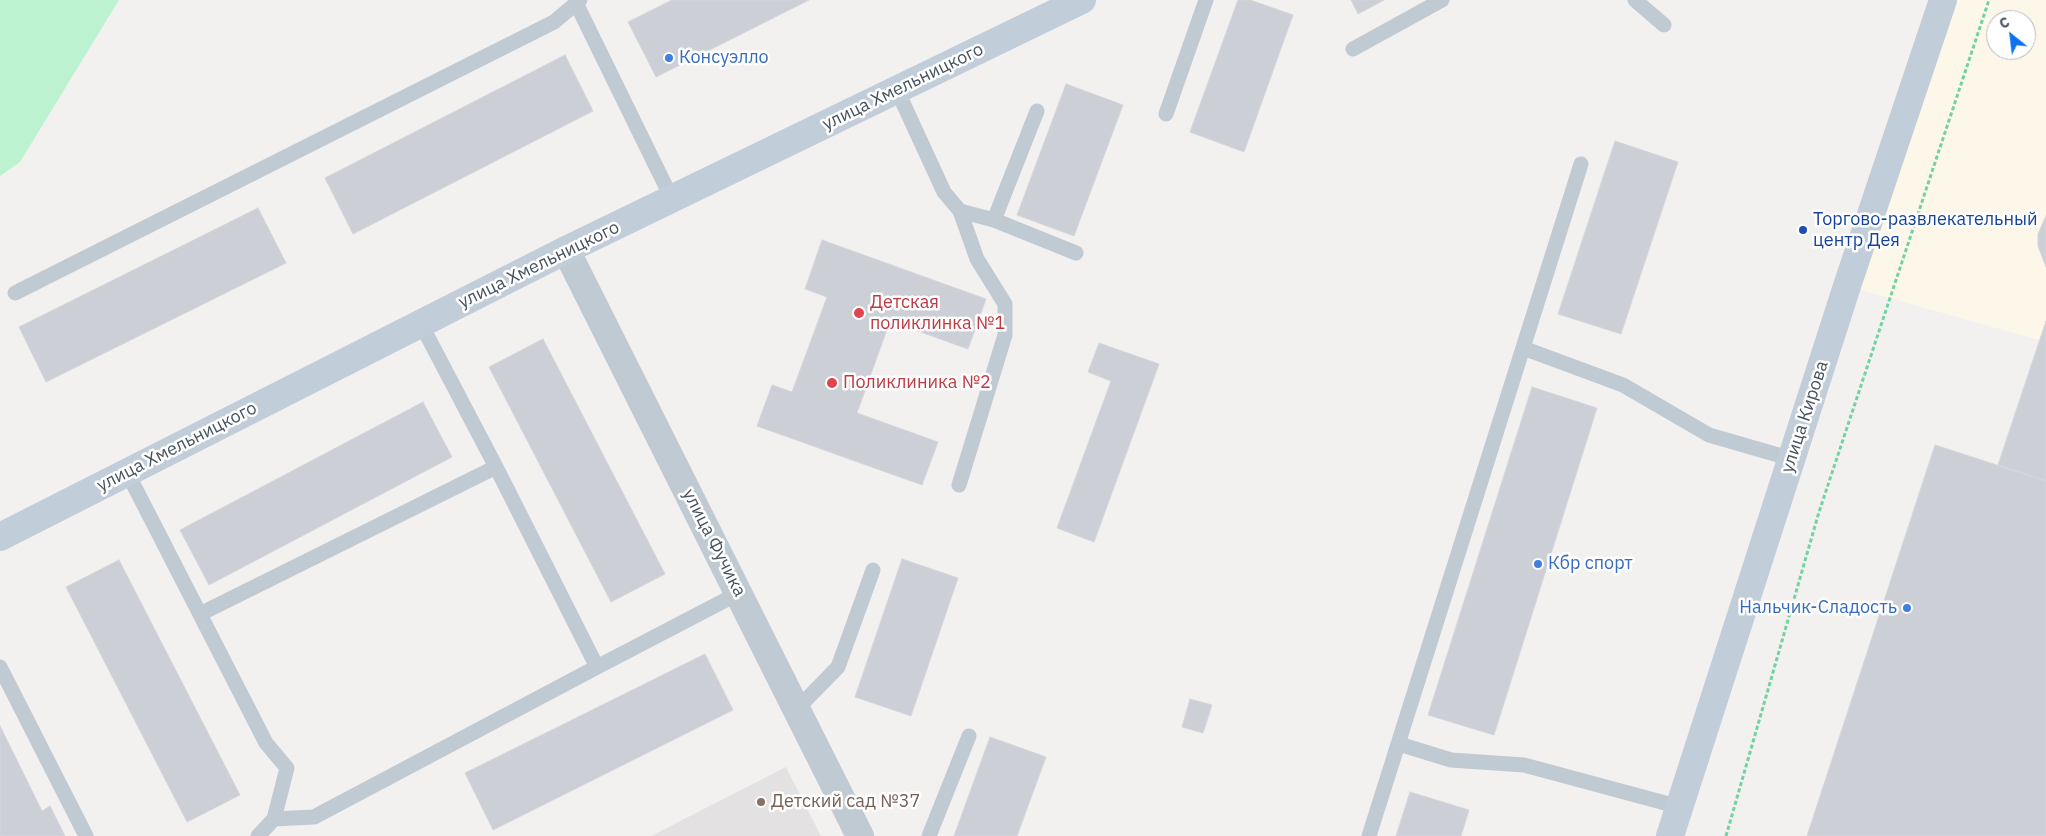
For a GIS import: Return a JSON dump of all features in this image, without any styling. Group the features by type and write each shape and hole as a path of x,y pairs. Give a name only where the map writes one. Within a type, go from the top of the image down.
{"street":[{"name":"улица Хмельницкого","path":"0,537 566,250 1082,0"},
{"name":"улица Кирова","path":"1670,836 1943,0"},
{"name":"улица Фучика","path":"566,250 860,836"}],"lane":[{"path":"1166,114 1206,0"},
{"path":"1353,49 1442,0"},
{"path":"1636,0 1664,25"},
{"path":"15,293 554,22 578,2 672,199"},
{"path":"897,90 944,192 960,211 977,260 1006,304 1005,336 959,485"},
{"path":"994,220 1037,111"},
{"path":"1370,836 1581,164"},
{"path":"960,211 994,220 1076,253"},
{"path":"421,324 597,667"},
{"path":"1523,348 1623,384 1709,435 1792,459"},
{"path":"200,614 496,467"},
{"path":"127,472 266,743 287,768 274,819 258,836"},
{"path":"797,709 838,667 874,570"},
{"path":"274,819 314,817 738,593"},
{"path":"0,667 86,836"},
{"path":"928,836 969,736"},
{"path":"1399,744 1451,760 1524,765 1680,807"}],"path":[{"path":"1726,836 1819,512 1989,0"}],"shaded area":[{"path":"1943,0 2046,0 2046,342 1847,286"},
{"name":"Детский сад №37","path":"786,767 821,836 651,836"}],"green space":[{"path":"0,0 119,0 20,162 0,176"}],"building":[{"path":"672,0 809,0 656,77 628,22"},
{"path":"1238,0 1250,0 1293,15 1244,152 1190,132"},
{"path":"1351,0 1384,0 1358,14"},
{"path":"565,55 593,111 353,234 325,178"},
{"path":"1066,84 1123,105 1074,236 1017,215"},
{"path":"1615,141 1678,162 1621,334 1558,314"},
{"path":"258,208 286,263 46,382 19,327"},
{"path":"2046,216 2046,267 2038,246 2038,234"},
{"path":"822,240 986,299 968,349 890,321 857,413 938,442 922,485 757,426 772,385 792,392 827,297 805,289"},
{"path":"2046,321 2046,481 1998,465"},
{"path":"543,339 665,574 611,602 489,367"},
{"path":"1099,343 1159,364 1094,542 1057,528 1111,381 1088,372"},
{"path":"1532,387 1597,408 1494,735 1428,715"},
{"path":"423,402 452,457 209,585 180,530"},
{"path":"1935,445 2046,481 2046,836 1807,836"},
{"path":"902,559 958,578 911,716 855,697"},
{"path":"119,560 240,795 187,822 66,587"},
{"path":"705,654 733,710 493,830 465,773"},
{"path":"1190,699 1212,705 1203,733 1182,727"},
{"path":"0,726 42,811 50,806 65,836 0,836"},
{"path":"990,737 1046,757 1017,836 954,836"},
{"path":"1410,792 1469,810 1461,836 1396,836"}],"place":[{"name":"Консуэлло","path":"669,58"},
{"name":"Торгово-развлекательный центр Дея","path":"1803,230"},
{"name":"Детская поликлинка №1","path":"859,313"},
{"name":"Поликлиника №2","path":"832,383"},
{"name":"Кбр спорт","path":"1538,564"},
{"name":"Нальчик-Сладость","path":"1907,608"},
{"name":"Детский сад №37","path":"761,802"}]}
